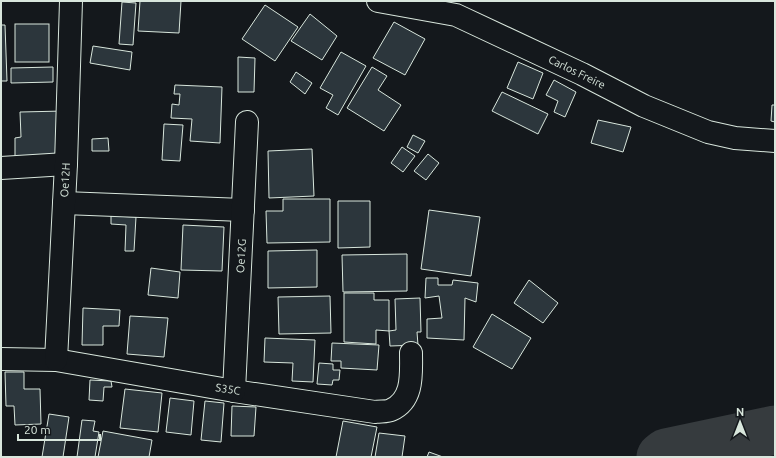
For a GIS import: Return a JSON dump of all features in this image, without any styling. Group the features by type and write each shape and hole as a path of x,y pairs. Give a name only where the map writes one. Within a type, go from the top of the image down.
{"street":[{"name":"Oe12H","path":"56,360 66,164 70,1"},
{"name":"Carlos Freire","path":"378,1 456,15 582,74 644,106 708,132 735,138 775,141"},
{"name":"Oe12G","path":"234,391 247,122"},
{"path":"1,168 66,164"},
{"path":"64,203 243,210"},
{"name":"S35C","path":"1,359 56,360 234,391 376,412 390,410 399,405 406,397 410,384 411,353"}],"building":[{"path":"140,1 181,1 179,33 138,31"},
{"path":"122,2 136,3 133,45 119,44"},
{"path":"265,5 298,27 275,61 242,39"},
{"path":"310,14 337,36 322,60 291,41"},
{"path":"394,22 425,39 405,75 373,58"},
{"path":"15,24 49,24 49,62 15,62"},
{"path":"1,25 5,25 7,81 1,81"},
{"path":"93,46 132,52 130,70 90,63"},
{"path":"341,52 366,66 338,115 326,108 333,95 320,88"},
{"path":"238,57 255,58 254,92 238,92"},
{"path":"518,62 543,73 533,99 507,88"},
{"path":"53,67 53,82 11,83 11,68"},
{"path":"372,67 387,76 378,90 401,105 384,131 347,108"},
{"path":"296,72 312,83 305,94 290,82"},
{"path":"554,80 576,92 565,117 554,112 558,101 546,95"},
{"path":"175,85 222,87 220,143 190,141 192,119 171,118 172,104 179,105 180,94 174,94"},
{"path":"502,92 548,114 538,134 492,111"},
{"path":"772,105 775,105 775,122 771,121"},
{"path":"64,111 66,156 15,158 15,138 21,137 20,112"},
{"path":"598,120 631,127 623,152 591,143"},
{"path":"164,124 183,125 180,161 162,160"},
{"path":"413,135 425,141 418,153 407,147"},
{"path":"108,138 109,151 92,151 92,139"},
{"path":"402,147 415,156 403,172 391,163"},
{"path":"312,149 314,196 269,198 268,151"},
{"path":"428,154 439,163 426,180 414,171"},
{"path":"283,199 330,199 330,242 267,243 266,211 283,211"},
{"path":"338,201 370,201 370,247 338,248"},
{"path":"429,210 480,217 471,276 421,269"},
{"path":"111,216 136,217 134,251 125,251 126,225 111,224"},
{"path":"183,225 224,227 222,271 181,270"},
{"path":"317,250 317,287 268,288 268,251"},
{"path":"407,254 407,291 343,292 342,255"},
{"path":"151,268 180,272 178,298 148,295"},
{"path":"426,278 438,278 438,285 452,285 453,280 478,283 476,302 465,298 464,340 427,338 427,319 442,318 439,296 425,298"},
{"path":"529,280 558,303 543,323 514,303"},
{"path":"344,293 374,293 374,300 389,300 389,331 376,330 376,344 344,342"},
{"path":"330,296 331,333 279,334 278,297"},
{"path":"420,298 421,332 417,332 418,345 390,346 389,331 396,330 395,299"},
{"path":"83,308 120,310 119,326 103,326 103,345 82,345"},
{"path":"492,314 531,338 512,369 473,347"},
{"path":"130,316 168,318 164,357 127,354"},
{"path":"265,338 315,340 313,382 292,381 293,363 264,362"},
{"path":"332,343 379,345 377,370 341,368 341,361 331,361"},
{"path":"319,363 333,364 333,370 340,370 339,380 333,380 332,385 317,384"},
{"path":"5,372 24,372 24,389 40,389 41,424 15,425 14,406 6,406"},
{"path":"90,380 111,381 112,387 104,387 103,401 89,400"},
{"path":"125,389 162,393 158,432 120,428"},
{"path":"170,398 194,401 191,435 166,432"},
{"path":"205,401 224,403 221,442 201,440"},
{"path":"232,406 256,407 254,436 231,436"},
{"path":"49,414 69,417 63,457 42,457"},
{"path":"82,420 95,421 93,431 99,432 95,457 77,457"},
{"path":"343,421 377,427 371,457 336,457"},
{"path":"103,431 152,440 149,457 98,457"},
{"path":"379,433 405,436 402,457 375,457"},
{"path":"429,452 443,457 427,457"}],"waterway":[{"path":"661,457 666,453 775,430"}]}
